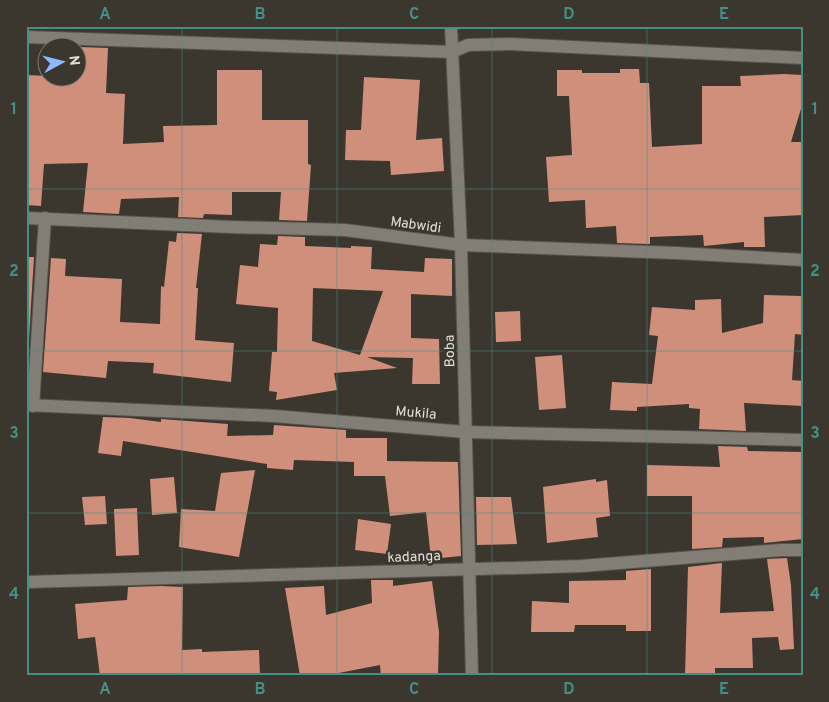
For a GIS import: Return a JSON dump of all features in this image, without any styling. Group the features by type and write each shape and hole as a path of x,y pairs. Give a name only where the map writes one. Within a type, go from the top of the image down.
{"street":[{"name":"Boba","path":"451,26 462,245 472,676"},
{"path":"26,37 452,52 468,45 510,44 803,58"},
{"name":"Mabwidi","path":"26,218 345,230 462,245 803,260"},
{"path":"30,405 45,218"},
{"name":"Mukila","path":"30,405 274,416 465,432 803,440"},
{"name":"kadanga","path":"26,582 582,566 781,550 803,550"}],"building":[{"path":"88,47 108,48 106,93 125,94 123,144 164,142 163,126 217,125 217,70 262,70 262,120 308,120 308,164 311,165 307,221 279,220 281,192 232,192 232,215 204,214 203,218 178,217 179,197 121,199 119,214 83,212 88,163 44,164 41,206 26,205 26,75 38,76 38,88 88,88"},
{"path":"620,69 639,69 640,83 649,83 652,147 702,144 702,86 741,86 740,76 802,75 801,99 803,102 791,142 803,142 803,215 764,217 765,247 744,247 744,242 704,246 703,235 650,237 650,244 617,243 616,226 586,228 585,200 549,202 546,157 572,155 569,96 557,96 557,70 582,70 582,73 620,73"},
{"path":"364,77 420,80 416,140 442,138 444,171 391,175 390,161 345,160 346,130 361,130"},
{"path":"177,233 202,234 196,288 198,288 195,340 234,343 231,382 153,373 154,363 108,361 106,378 43,372 51,258 66,259 65,276 122,279 120,322 160,324 161,286 164,287 169,241 176,242"},
{"path":"278,236 305,237 305,246 372,247 371,269 424,272 425,258 452,259 452,296 411,294 411,338 439,339 440,384 412,384 413,358 367,357 397,368 334,373 337,390 276,400 277,392 269,391 272,352 277,352 278,308 236,304 240,265 258,267 260,244 277,245","holes":["313,288 383,291 360,355 312,341"]},
{"path":"26,257 34,257 27,370 26,370"},
{"path":"764,295 803,296 803,335 795,334 792,380 803,381 803,406 744,403 746,431 699,429 700,409 689,408 689,404 637,407 637,411 610,410 612,382 652,384 658,336 649,335 652,307 695,310 695,300 721,299 722,333 763,323"},
{"path":"520,311 521,341 496,342 495,312"},
{"path":"562,355 566,408 539,410 535,357"},
{"path":"103,417 161,422 161,419 228,424 227,436 273,435 274,425 346,430 346,438 387,438 387,461 458,462 461,556 431,559 426,512 390,516 385,476 354,476 354,462 294,460 293,470 267,468 267,464 123,441 121,456 98,453"},
{"path":"718,446 747,447 748,451 803,452 803,539 764,543 764,537 723,538 722,547 692,549 692,496 647,496 647,465 720,467"},
{"path":"255,470 239,557 179,547 181,509 215,511 221,473"},
{"path":"174,477 177,513 152,515 150,479"},
{"path":"596,479 596,482 607,480 610,516 596,518 598,537 547,543 543,487"},
{"path":"105,496 107,524 85,525 82,497"},
{"path":"476,497 511,497 517,544 477,545"},
{"path":"137,508 139,555 116,556 114,509"},
{"path":"358,519 391,524 387,554 355,550"},
{"path":"787,558 791,585 794,649 780,650 778,637 752,638 753,668 715,668 715,676 685,676 688,567 722,563 720,613 774,611 767,559"},
{"path":"651,569 651,631 626,631 626,625 575,625 574,632 531,632 532,601 569,603 569,581 626,580 626,571"},
{"path":"371,580 393,580 393,586 432,581 439,632 438,676 381,676 380,665 323,676 300,676 285,588 324,586 326,615 372,603"},
{"path":"128,587 183,587 182,650 202,649 202,652 259,650 260,676 100,676 95,637 78,639 75,604 127,600"}]}
